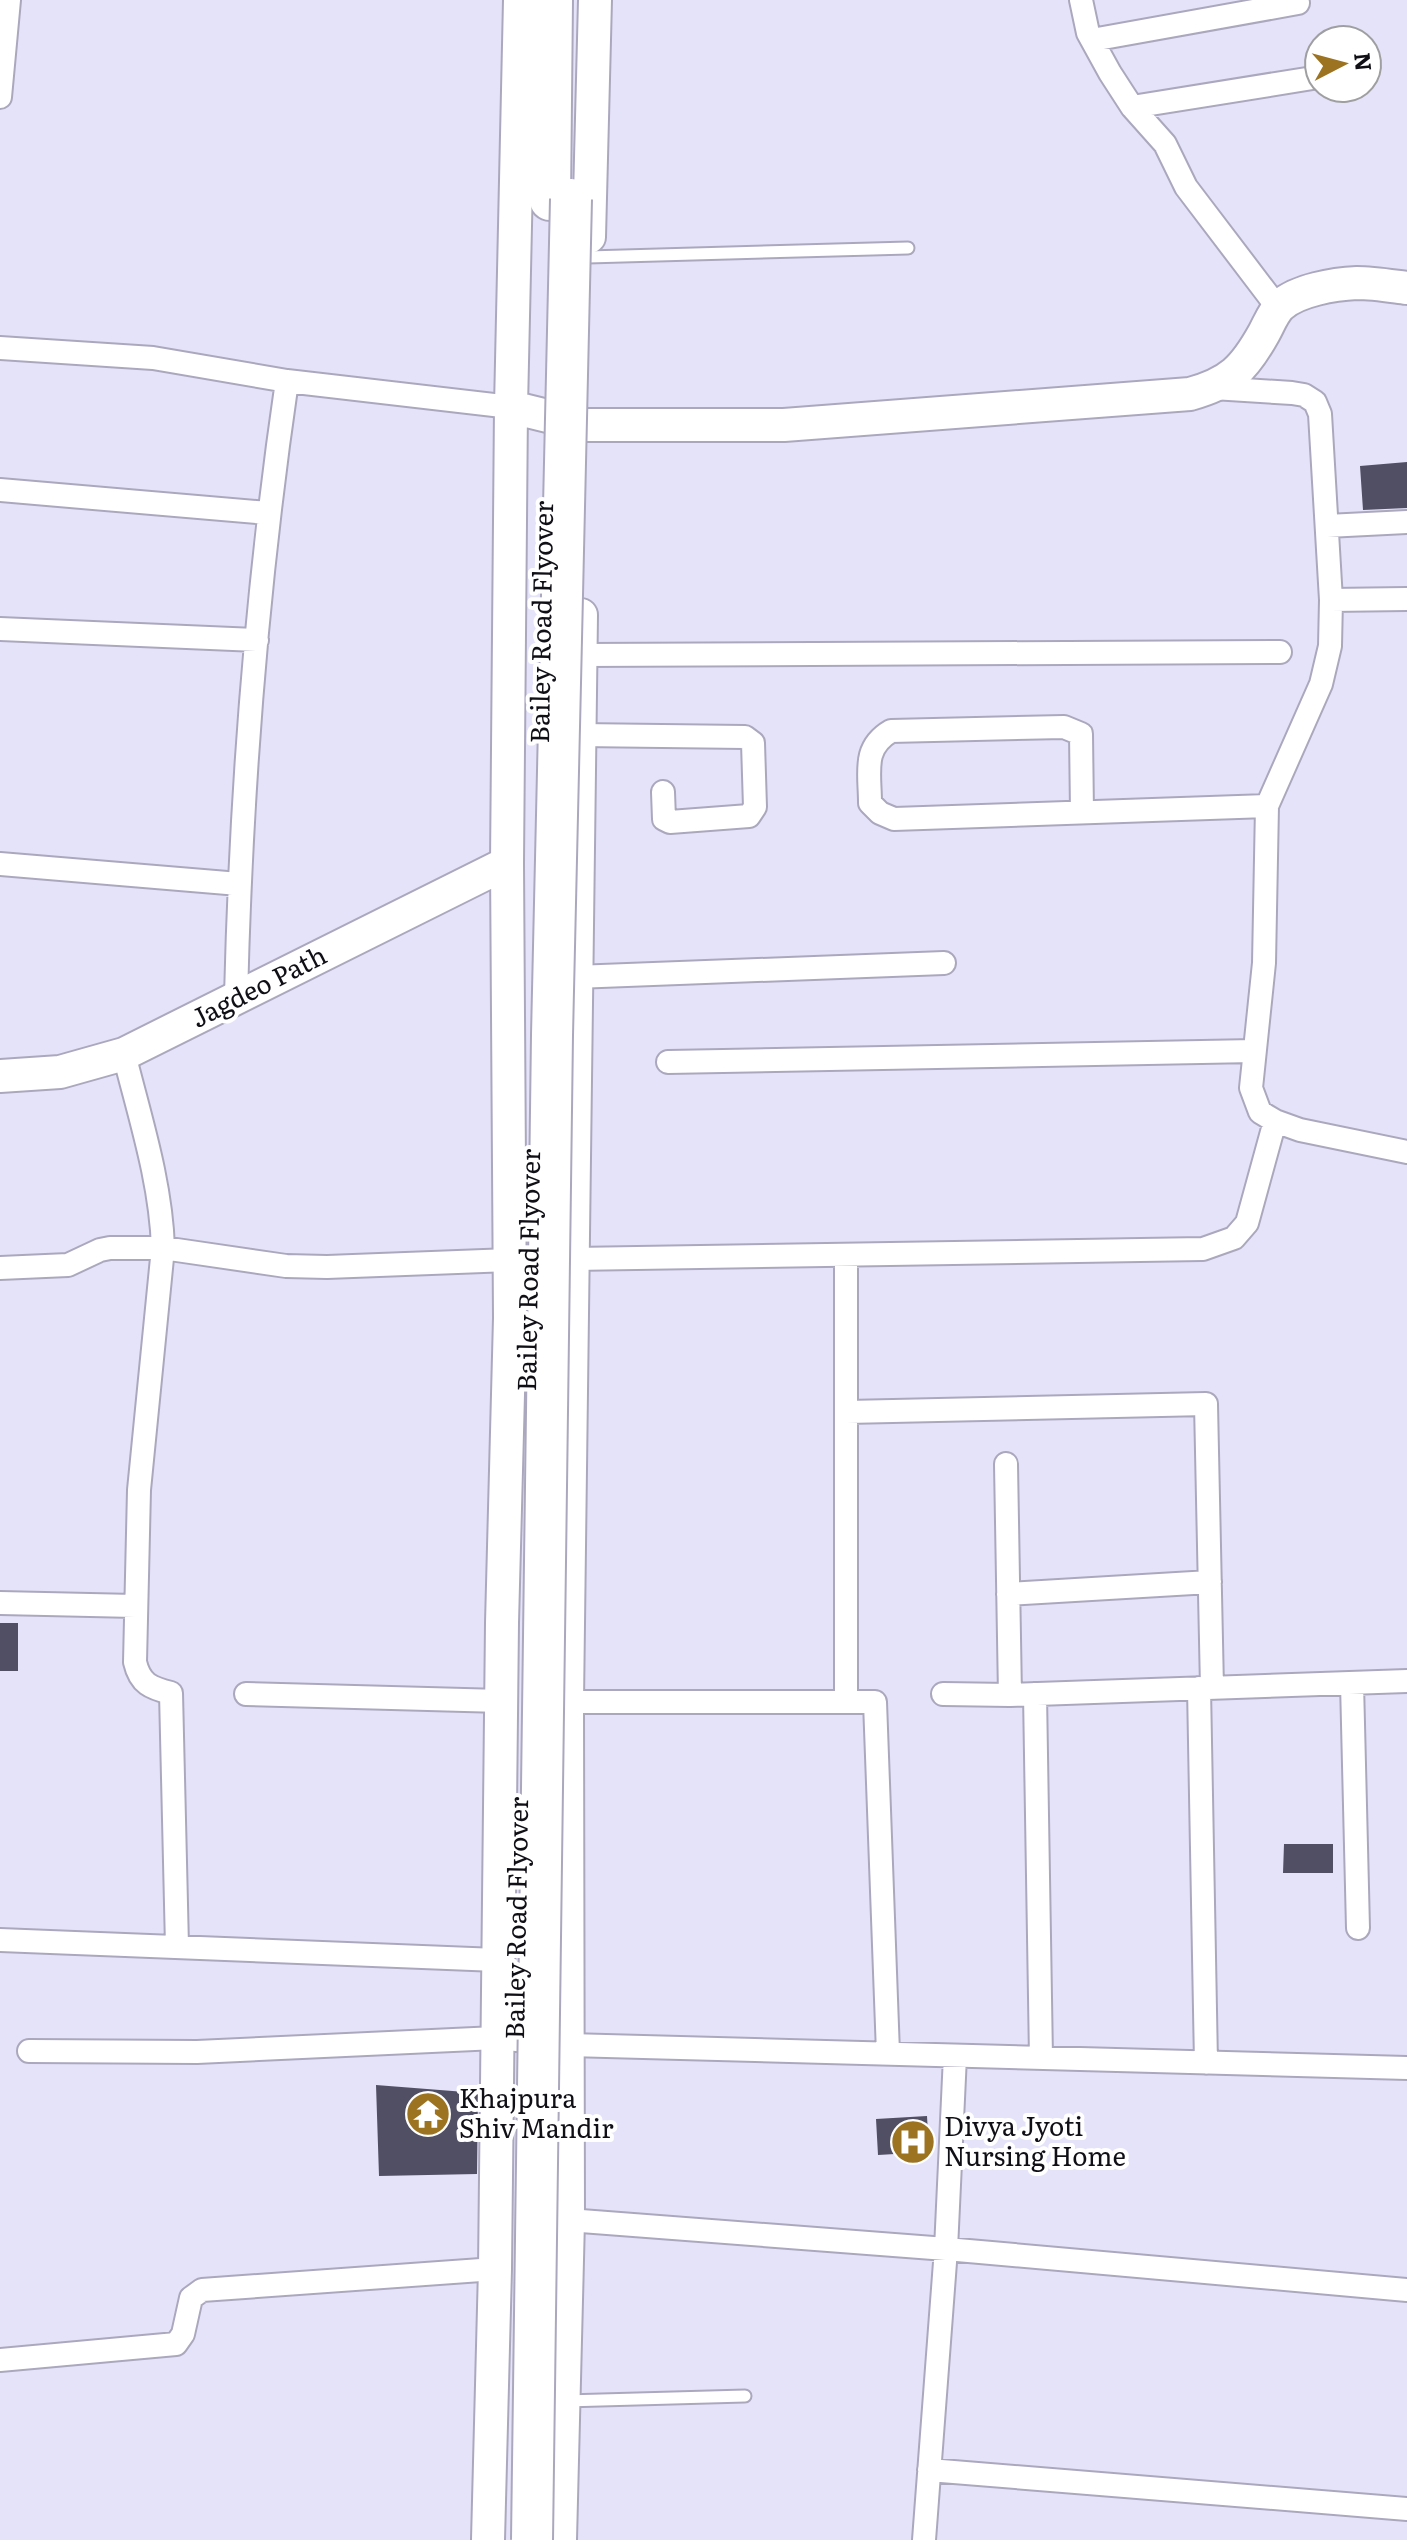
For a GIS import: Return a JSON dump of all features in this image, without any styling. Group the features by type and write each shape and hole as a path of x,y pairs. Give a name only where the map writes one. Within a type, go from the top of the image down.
{"highway":[{"name":"Bailey Road Flyover","path":"532,2540 561,200 552,0"},
{"name":"Bailey Road Flyover","path":"505,2540 561,200 571,0"}],"main road":[{"path":"488,2540 507,2403 495,2269 496,2038 510,1260 507,863 511,407 520,0"},
{"path":"560,2540 568,2220 567,1702 571,1259 584,425 595,0"},
{"path":"511,407 584,425 784,425 1190,394 1213,388 1241,369 1278,308 1290,299 1357,283 1407,288"},
{"path":"508,765 579,768"},
{"name":"Jagdeo Path","path":"0,1076 60,1072 124,1054 507,863"},
{"path":"508,911 576,912"}],"street":[{"path":"0,97 9,0"},
{"path":"1081,0 1092,40 1132,107 1165,144 1186,187 1278,308"},
{"path":"1092,40 1298,3"},
{"path":"1132,107 1303,80"},
{"path":"0,348 153,358 287,381 511,407"},
{"path":"236,997 239,884 267,513 287,381"},
{"path":"1213,388 1283,391 1304,395 1315,402 1320,414 1327,526 1330,646 1321,684 1267,806 1264,963 1250,1075 1254,1100 1260,1112 1300,1130 1407,1152"},
{"path":"0,490 267,513"},
{"path":"1327,526 1407,522"},
{"path":"1331,600 1407,599"},
{"path":"0,629 257,640"},
{"path":"581,655 1280,652"},
{"path":"1082,812 1081,734 1064,727 891,731 876,740 870,753 870,803 880,813 894,819 1267,806"},
{"path":"579,735 745,737 753,743 755,807 749,816 670,822 664,819 663,792"},
{"path":"0,864 239,884"},
{"path":"575,977 944,963"},
{"path":"668,1062 1254,1051"},
{"path":"124,1054 154,1174 162,1223 163,1248 139,1490 135,1606 137,1673 144,1684 171,1693 177,1946"},
{"path":"0,1268 68,1265 105,1249 163,1248 286,1266 327,1267 510,1260 1203,1249 1234,1238 1247,1223 1275,1121"},
{"path":"846,1255 846,1700"},
{"path":"847,1412 1206,1404 1210,1582 1206,1688 1206,2063"},
{"path":"1006,1464 1010,1695"},
{"path":"1008,1594 1210,1582"},
{"path":"0,1603 135,1606"},
{"path":"943,1694 1010,1695 1407,1681"},
{"path":"1352,1683 1358,1928"},
{"path":"246,1694 501,1701"},
{"path":"1035,1694 1041,2058"},
{"path":"567,1702 871,1700 877,1707 888,2053"},
{"path":"0,1940 497,1960"},
{"path":"29,2051 197,2052 496,2038 569,2045 1407,2068"},
{"path":"924,2540 946,2249 955,2056"},
{"path":"568,2220 946,2249 1407,2290"},
{"path":"0,2360 176,2344 183,2334 191,2298 202,2290 495,2269"},
{"path":"929,2470 1407,2509"}],"lane":[{"path":"588,257 908,248"},
{"path":"507,2403 745,2396"}],"building":[{"path":"1407,462 1407,508 1363,510 1360,466"},
{"path":"0,1623 18,1623 18,1671 0,1671"},
{"path":"1284,1844 1333,1844 1333,1873 1283,1873"},
{"name":"Khajpura Shiv Mandir","path":"376,2085 478,2093 477,2174 379,2176"},
{"path":"927,2116 929,2152 878,2155 876,2119"}],"place":[{"name":"Khajpura Shiv Mandir","path":"428,2114"},
{"name":"Divya Jyoti Nursing Home","path":"913,2142"}]}
